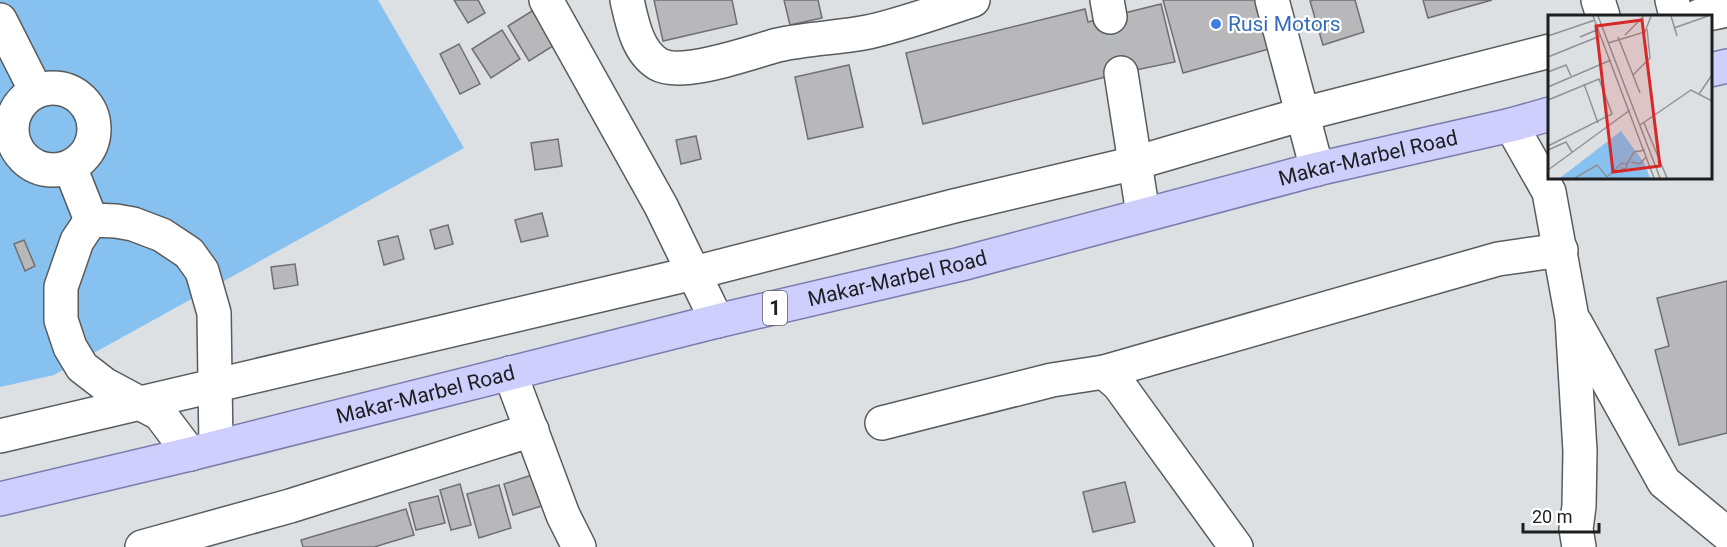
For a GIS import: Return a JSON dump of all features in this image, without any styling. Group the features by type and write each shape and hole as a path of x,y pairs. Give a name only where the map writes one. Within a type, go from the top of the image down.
{"main road":[{"path":"1712,70 1727,66"},
{"name":"Makar-Marbel Road","path":"0,499 203,451 717,321 960,264 1317,169 1548,115"}],"street":[{"path":"546,0 661,206 717,321"},
{"path":"627,0 634,29 645,51 659,64 678,69 780,45 868,32 973,0"},
{"path":"1272,0 1317,169"},
{"path":"1598,0 1603,15"},
{"path":"1672,0 1676,15"},
{"path":"1704,15 1727,10"},
{"path":"0,20 36,91"},
{"path":"0,436 694,273 943,209 1135,163 1303,114 1548,52"},
{"path":"1121,73 1143,214"},
{"path":"49,87 62,88 74,93 84,101 91,112 94,124 91,143 81,159 70,167 57,170 38,167 22,156 15,146 12,133 17,108 25,98 36,91 49,87"},
{"path":"1511,124 1549,192 1572,318 1580,451 1579,506 1576,529 1579,547"},
{"path":"70,167 90,220"},
{"path":"90,220 133,224 162,235 189,253 202,271 214,313 215,386 203,451"},
{"path":"90,220 77,241 61,287 61,320 70,347 82,368 104,384 160,414 203,451"},
{"path":"882,423 1052,380 1104,372 1498,259 1561,250"},
{"path":"1572,318 1664,482 1727,534"},
{"path":"1104,372 1119,385 1236,547"},
{"path":"510,373 563,515 579,547"},
{"path":"142,547 290,506 532,430"}],"shaded area":[{"path":"0,0 378,0 464,148 54,375 0,387"}],"building":[{"path":"454,0 478,0 485,13 468,23"},
{"path":"654,0 732,0 737,24 663,41"},
{"path":"784,0 818,0 822,18 790,25"},
{"name":"Rusi Motors","path":"1163,0 1255,0 1269,49 1183,73"},
{"path":"1355,0 1364,32 1323,45 1310,1"},
{"path":"1423,0 1492,0 1428,18"},
{"path":"1161,4 1175,62 1121,73 923,124 906,53 1085,9 1088,22"},
{"path":"540,6 561,41 529,61 508,26"},
{"path":"502,30 520,59 491,78 472,49"},
{"path":"459,44 480,84 460,94 440,54"},
{"path":"849,65 863,127 808,139 795,77"},
{"path":"696,136 701,159 681,164 676,140"},
{"path":"558,139 562,166 535,170 531,143"},
{"path":"542,213 548,236 521,242 515,220"},
{"path":"448,225 453,244 435,249 430,230"},
{"path":"398,236 404,259 384,265 378,241"},
{"path":"24,240 35,266 25,271 14,244"},
{"path":"295,264 298,285 274,289 271,267"},
{"path":"1727,281 1727,433 1679,445 1655,350 1669,346 1657,298"},
{"path":"541,472 551,503 513,515 504,484"},
{"path":"1125,482 1135,522 1093,532 1083,492"},
{"path":"460,484 471,525 451,530 440,490"},
{"path":"499,485 511,528 479,538 467,494"},
{"path":"438,496 445,523 416,530 409,503"},
{"path":"406,509 414,535 374,547 303,547 301,540"}],"tunnel":[{"path":"1110,17 1121,73"}],"place":[{"name":"Rusi Motors","path":"1216,24"}]}
